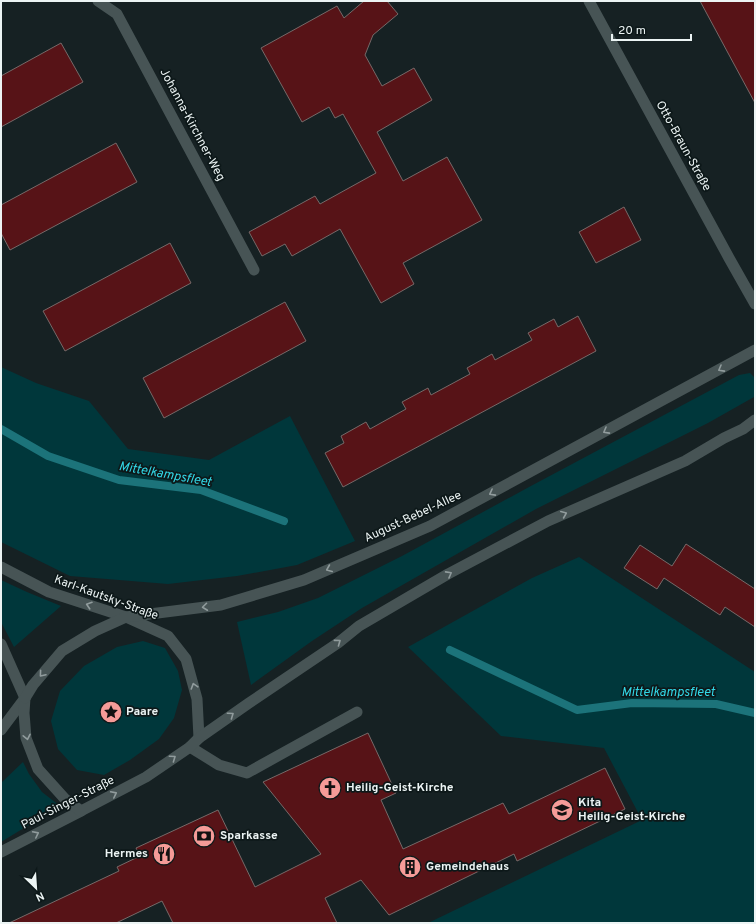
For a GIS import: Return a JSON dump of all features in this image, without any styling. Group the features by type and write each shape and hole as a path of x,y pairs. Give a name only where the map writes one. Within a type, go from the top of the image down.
{"street":[{"name":"Johanna-Kirchner-Weg","path":"98,1 118,14 254,270"},
{"name":"Otto-Braun-Straße","path":"589,1 755,304"},
{"name":"August-Bebel-Allee","path":"25,698 33,685 62,651 95,631 126,617 221,605 304,580 430,526 755,350"},
{"path":"357,712 247,774 219,765 190,747 199,738 359,626 448,574 548,521 685,461 724,438 743,429 755,420"},
{"name":"Karl-Kautsky-Straße","path":"1,567 49,592 126,617 168,636 186,659 198,699 199,738"},
{"path":"1,644 25,698 24,713 26,738 38,769 65,799 81,811"},
{"path":"1,730 25,698"},
{"name":"Paul-Singer-Straße","path":"1,852 146,777 190,747"}],"shaded area":[{"path":"1,367 36,383 89,401 128,449 209,460 290,416 355,541 297,565 237,576 168,584 70,576 1,542"},
{"path":"750,373 755,378 754,397 708,423 536,509 362,608 312,641 251,685 237,622 278,612 318,598 402,556 739,375"},
{"path":"579,557 755,672 755,923 428,923 642,820 604,748 501,736 408,647 532,578"},
{"path":"1,580 61,606 14,647 1,622"},
{"path":"143,641 165,648 178,671 182,690 174,718 159,739 130,760 104,775 77,770 58,749 51,721 60,691 84,666 117,647"},
{"path":"23,762 29,774 42,792 60,806 1,842 1,783"}],"building":[{"path":"364,1 387,1 398,14 373,35 365,55 382,86 414,68 432,100 377,132 403,181 447,157 482,220 403,263 414,284 381,303 340,229 292,256 285,244 262,256 249,232 315,196 320,204 376,173 343,114 335,118 329,107 302,122 261,48 337,6 344,18"},
{"path":"700,1 755,1 755,103 728,53"},
{"path":"61,43 83,82 1,127 1,76"},
{"path":"116,143 137,182 10,250 1,233 1,205"},
{"path":"624,207 641,240 596,263 579,232"},
{"path":"170,243 191,283 65,351 43,311"},
{"path":"285,302 306,341 164,418 143,378"},
{"path":"578,316 596,351 343,487 325,453 344,443 341,436 366,422 370,429 406,409 402,402 428,388 431,395 470,374 467,368 492,354 495,360 532,340 528,333 554,319 558,327"},
{"path":"686,544 755,589 755,627 725,607 720,615 664,578 657,589 624,568 640,545 672,566"},
{"path":"368,733 396,793 381,800 403,849 503,803 509,814 605,768 625,809 517,861 514,854 389,915 361,880 325,898 337,923 173,923 162,901 116,923 9,923 119,871 117,867 140,856 136,848 218,810 255,887 321,854 263,782"}],"waterway":[{"name":"Mittelkampsfleet","path":"1,429 48,456 119,480 201,490 284,521"},
{"name":"Mittelkampsfleet","path":"450,650 577,710 632,703 716,704 755,713"}],"place":[{"name":"Paare","path":"111,712"},
{"name":"Heilig-Geist-Kirche","path":"330,788"},
{"name":"Kita Heilig-Geist-Kirche","path":"562,810"},
{"name":"Sparkasse","path":"204,836"},
{"name":"Hermes","path":"164,854"},
{"name":"Gemeindehaus","path":"410,867"}]}
